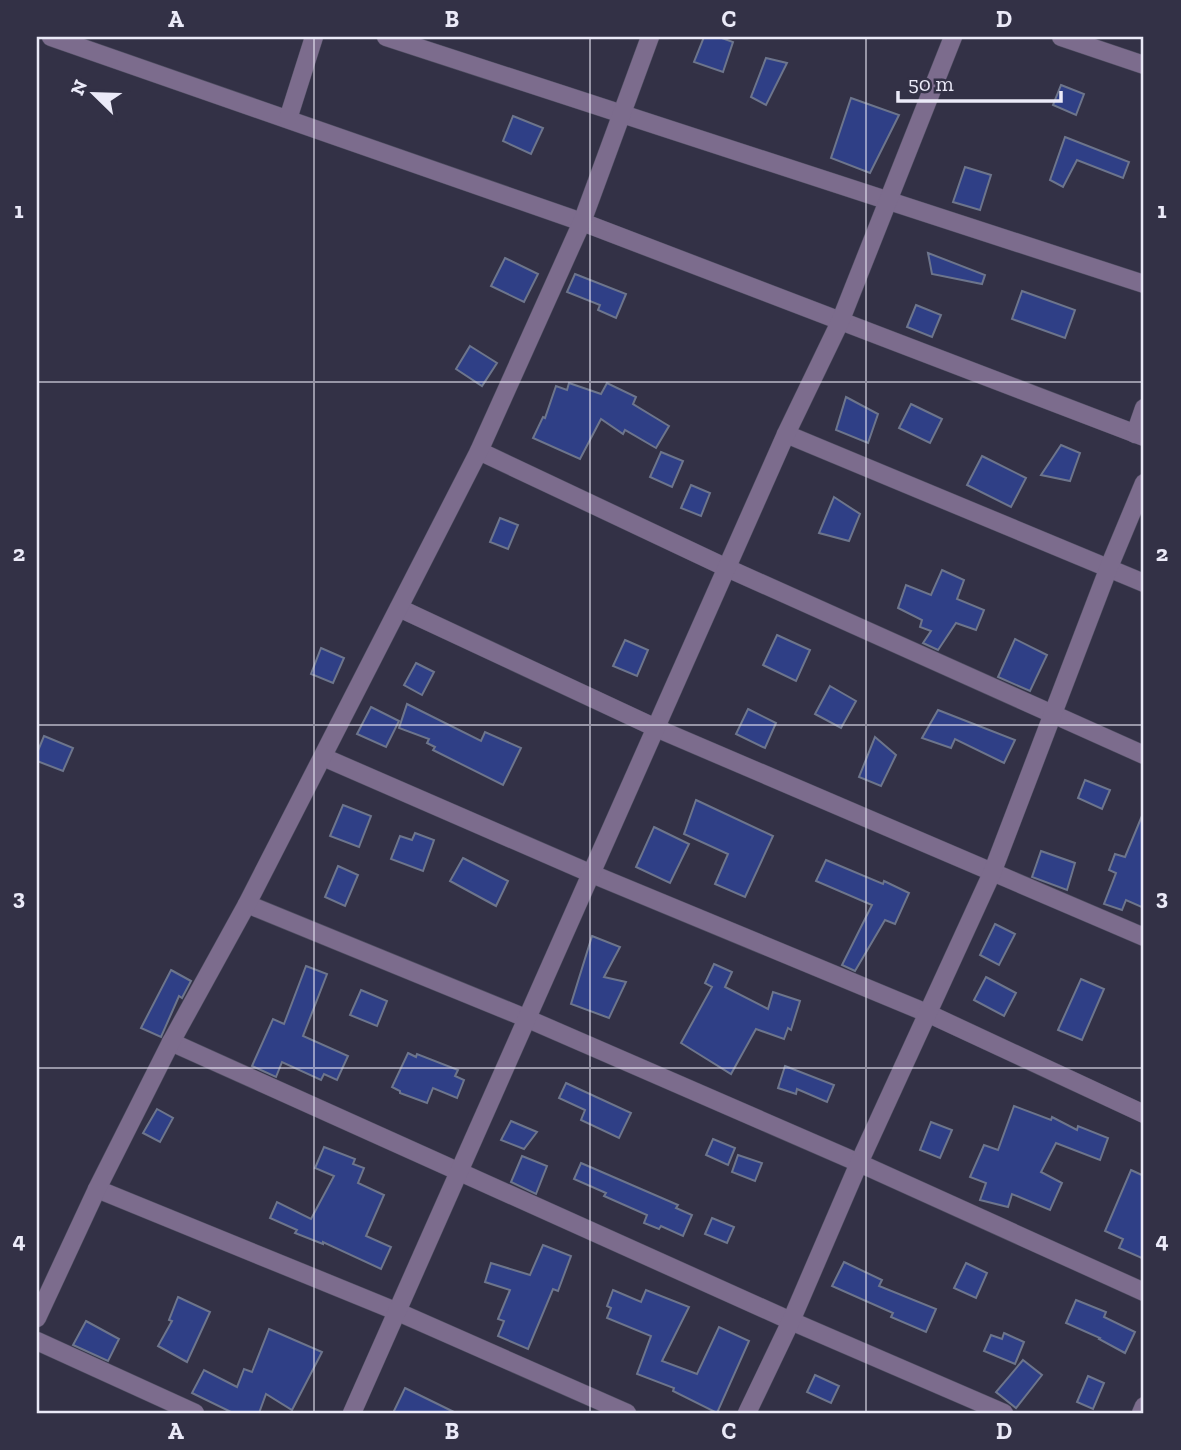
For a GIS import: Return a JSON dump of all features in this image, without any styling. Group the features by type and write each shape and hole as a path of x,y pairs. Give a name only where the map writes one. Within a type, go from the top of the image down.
{"street":[{"path":"51,37 582,222 1140,435 1144,408"},
{"path":"288,119 314,37"},
{"path":"386,37 1144,284"},
{"path":"37,1318 97,1189 171,1042 247,904 479,450 582,222 649,37"},
{"path":"352,1413 786,434 840,322 953,37"},
{"path":"1061,37 1144,65"},
{"path":"786,434 1144,583"},
{"path":"479,450 727,568 1144,755"},
{"path":"747,1413 992,873 1109,567 1144,483"},
{"path":"398,608 656,728 1144,937"},
{"path":"323,757 592,874 928,1013 1144,1114"},
{"path":"247,904 528,1019 859,1163 1144,1292"},
{"path":"171,1042 791,1321 1004,1413"},
{"path":"97,1189 398,1312 628,1413"},
{"path":"37,1341 195,1413"},
{"path":"1141,1413 1144,1406"}],"building":[{"path":"704,37 719,37 733,42 723,72 694,62"},
{"path":"766,58 787,63 766,105 751,97"},
{"path":"1061,85 1084,94 1076,115 1053,105"},
{"path":"851,98 899,115 870,173 831,158"},
{"path":"513,116 543,128 531,154 503,141"},
{"path":"1065,137 1129,162 1123,178 1077,160 1063,187 1050,180"},
{"path":"965,167 991,175 980,210 953,202"},
{"path":"928,253 985,275 982,284 932,274"},
{"path":"505,258 538,274 524,302 491,286"},
{"path":"575,274 626,294 616,318 598,310 600,305 567,292"},
{"path":"1022,291 1075,310 1065,338 1012,319"},
{"path":"916,305 941,315 932,337 907,327"},
{"path":"470,346 497,363 482,386 456,369"},
{"path":"569,383 601,394 607,383 636,397 633,404 669,426 656,448 625,430 623,434 601,419 580,459 533,438 543,417 545,418 556,386 567,390"},
{"path":"846,397 878,414 868,443 836,430"},
{"path":"911,404 942,419 930,443 899,428"},
{"path":"1061,445 1080,453 1070,481 1041,475"},
{"path":"661,452 683,461 672,487 650,477"},
{"path":"982,456 1026,478 1011,507 967,485"},
{"path":"691,485 710,493 701,516 681,508"},
{"path":"834,497 860,514 849,541 819,533"},
{"path":"500,518 518,525 508,549 490,542"},
{"path":"942,570 964,580 957,599 984,610 976,630 956,623 938,650 923,643 931,631 920,627 922,620 898,608 906,585 931,595"},
{"path":"777,635 810,650 796,681 763,665"},
{"path":"1015,639 1047,655 1030,691 998,677"},
{"path":"625,640 648,650 637,676 613,666"},
{"path":"321,648 344,658 333,683 311,674"},
{"path":"416,663 434,672 422,695 404,685"},
{"path":"830,686 856,701 841,728 815,714"},
{"path":"407,704 481,741 485,732 521,748 503,785 433,750 435,747 427,743 429,739 399,728"},
{"path":"371,707 399,721 386,747 357,734"},
{"path":"748,709 776,723 765,748 736,734"},
{"path":"938,710 1015,740 1004,763 955,739 951,748 922,738"},
{"path":"44,736 73,748 63,771 37,761 37,753"},
{"path":"875,737 896,755 881,786 859,777"},
{"path":"1085,780 1110,790 1102,809 1078,798"},
{"path":"696,800 773,836 745,897 715,884 728,854 684,834"},
{"path":"343,805 371,816 359,847 330,836"},
{"path":"1144,811 1144,908 1126,900 1122,910 1104,904 1116,873 1109,870 1115,854 1125,857"},
{"path":"654,827 689,844 670,883 636,867"},
{"path":"415,833 434,840 423,871 391,859 400,836 412,840"},
{"path":"1041,851 1075,863 1067,890 1032,877"},
{"path":"463,858 508,881 496,906 450,881"},
{"path":"826,860 909,893 895,924 885,920 855,971 842,965 872,905 816,881"},
{"path":"338,866 358,875 345,906 325,897"},
{"path":"995,924 1015,934 999,965 980,955"},
{"path":"592,936 620,947 604,977 626,982 609,1018 571,1004"},
{"path":"714,964 732,972 725,987 768,1009 773,992 800,1001 791,1030 788,1028 784,1039 756,1029 731,1074 681,1043 712,987 705,983"},
{"path":"306,966 327,974 303,1036 348,1056 337,1080 324,1074 321,1080 282,1062 276,1077 252,1066 273,1019 284,1024"},
{"path":"171,970 191,981 182,998 179,996 161,1037 141,1028"},
{"path":"986,977 1016,993 1004,1016 974,1000"},
{"path":"1081,979 1104,989 1082,1040 1058,1030"},
{"path":"361,990 387,1001 377,1026 350,1015"},
{"path":"408,1053 458,1070 455,1076 464,1080 457,1098 433,1088 427,1103 400,1093 392,1087"},
{"path":"785,1066 834,1085 827,1102 797,1089 796,1094 778,1088"},
{"path":"566,1083 631,1113 619,1138 581,1120 585,1110 559,1098"},
{"path":"1014,1106 1051,1120 1052,1117 1077,1130 1078,1126 1108,1138 1100,1160 1056,1143 1041,1172 1062,1183 1050,1210 1012,1194 1008,1207 980,1200 986,1183 970,1177 984,1145 998,1150"},
{"path":"157,1109 173,1118 160,1142 143,1133"},
{"path":"511,1121 537,1132 524,1149 501,1140"},
{"path":"931,1122 952,1130 940,1158 920,1150"},
{"path":"713,1139 735,1148 728,1165 706,1155"},
{"path":"324,1147 355,1159 353,1164 364,1168 358,1183 384,1195 366,1236 391,1247 381,1269 323,1242 295,1233 297,1230 270,1218 277,1202 311,1219 334,1176 315,1168"},
{"path":"738,1155 762,1163 755,1181 732,1172"},
{"path":"522,1156 547,1166 536,1194 511,1182"},
{"path":"581,1163 678,1205 676,1208 692,1215 683,1236 661,1226 659,1229 644,1223 647,1215 574,1179"},
{"path":"1131,1170 1144,1176 1144,1259 1119,1248 1123,1239 1105,1231"},
{"path":"712,1218 734,1227 727,1243 705,1234"},
{"path":"543,1245 571,1256 558,1291 553,1289 528,1349 498,1336 504,1321 498,1319 510,1290 485,1282 491,1263 530,1275"},
{"path":"844,1262 882,1280 879,1286 936,1309 926,1332 891,1317 893,1313 832,1286"},
{"path":"966,1263 987,1273 976,1298 954,1288"},
{"path":"613,1290 641,1302 646,1290 689,1307 662,1361 697,1374 719,1327 749,1341 717,1413 673,1391 674,1388 637,1374 651,1336 607,1318 611,1308 607,1306"},
{"path":"178,1297 210,1312 187,1362 158,1346 172,1321 169,1320"},
{"path":"1076,1300 1106,1312 1104,1317 1135,1332 1125,1353 1066,1323"},
{"path":"86,1321 119,1339 108,1361 73,1345"},
{"path":"269,1329 322,1352 292,1410 266,1394 259,1413 233,1413 192,1393 204,1370 237,1387 244,1369 252,1372"},
{"path":"1004,1333 1024,1342 1015,1364 984,1351 991,1335 1002,1339"},
{"path":"1023,1360 1042,1375 1016,1408 996,1392"},
{"path":"815,1375 839,1386 831,1403 807,1392"},
{"path":"1088,1376 1104,1383 1093,1409 1077,1402"},
{"path":"405,1388 456,1413 393,1413"}]}
